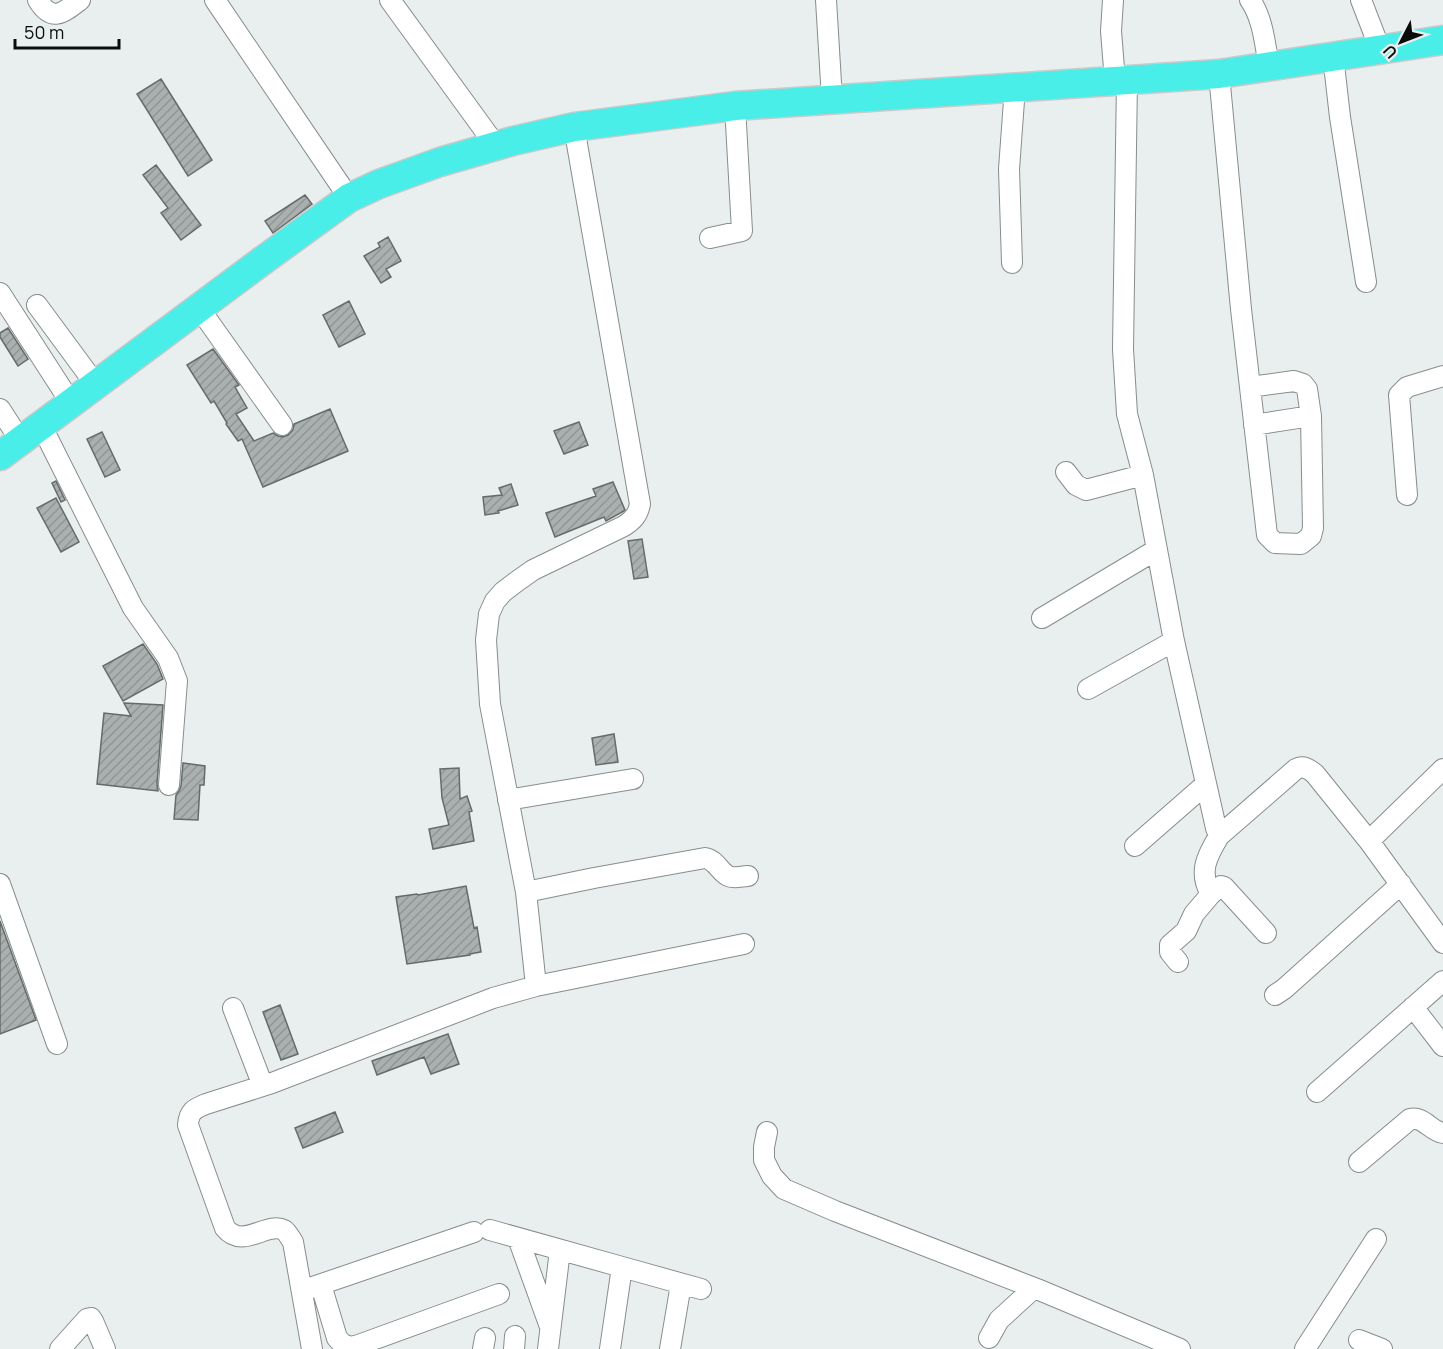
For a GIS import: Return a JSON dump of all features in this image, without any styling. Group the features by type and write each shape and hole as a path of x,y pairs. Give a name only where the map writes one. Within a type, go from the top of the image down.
{"highway":[{"path":"20,440 353,196 440,162 496,146 574,127 735,106 1219,74 1443,40"}],"street":[{"path":"38,0 47,11 54,14 63,13 80,0"},
{"path":"215,0 248,40 353,196"},
{"path":"229,0 248,40"},
{"path":"390,0 496,146"},
{"path":"826,0 832,99"},
{"path":"1113,0 1111,31 1121,81 1123,350 1127,414 1143,475 1174,641 1219,836"},
{"path":"1251,0 1260,24 1269,66"},
{"path":"1361,0 1380,49"},
{"path":"1333,57 1366,282"},
{"path":"1219,74 1241,309 1267,535 1275,543 1301,544 1311,536 1313,528 1311,416 1307,389 1294,381 1250,387"},
{"path":"1012,263 1009,169 1015,87"},
{"path":"710,238 742,231 735,106"},
{"path":"536,986 526,892 490,704 486,640 489,614 495,601 516,582 533,570 624,526 635,517 640,504 574,127"},
{"path":"0,293 71,403"},
{"path":"37,305 96,384"},
{"path":"199,308 282,425"},
{"path":"1407,495 1399,395 1407,387 1443,376"},
{"path":"0,409 168,658 177,681 169,785"},
{"path":"1254,425 1311,416"},
{"path":"1066,472 1076,485 1086,490 1143,475"},
{"path":"1042,618 1156,550"},
{"path":"1088,689 1174,641"},
{"path":"1211,894 1205,884 1203,873 1210,850 1219,836 1296,770 1304,768 1315,774 1369,841 1443,943"},
{"path":"1369,841 1443,769"},
{"path":"508,800 633,779"},
{"path":"1135,846 1206,784"},
{"path":"526,892 705,858 715,862 727,876 748,876"},
{"path":"0,884 57,1044"},
{"path":"1275,995 1401,884"},
{"path":"1178,962 1170,952 1170,945 1186,931 1194,914 1218,887 1223,886 1266,933"},
{"path":"312,1349 293,1242 283,1229 275,1228 241,1237 230,1234 225,1228 188,1125 189,1117 196,1109 263,1086 493,998 536,986 744,944"},
{"path":"1317,1092 1443,981"},
{"path":"1413,1007 1443,1046"},
{"path":"233,1008 263,1086"},
{"path":"1359,1162 1410,1119 1420,1119 1434,1130 1443,1133"},
{"path":"767,1132 764,1160 772,1176 784,1189 1034,1288 1180,1349"},
{"path":"302,1291 482,1231 518,1238 701,1289"},
{"path":"518,1238 550,1327"},
{"path":"1305,1349 1376,1239"},
{"path":"548,1349 560,1250"},
{"path":"610,1349 622,1267"},
{"path":"670,1349 681,1284"},
{"path":"321,1285 337,1338 347,1347 353,1347 499,1294"},
{"path":"989,1338 999,1320 1034,1288"},
{"path":"60,1349 87,1319 91,1318 105,1349"},
{"path":"1359,1340 1382,1349"}],"building":[{"path":"161,79 212,160 188,176 137,94"},
{"path":"156,165 201,225 181,240 161,213 168,208 143,175"},
{"path":"305,195 312,204 273,233 265,221"},
{"path":"388,237 401,261 386,269 391,277 381,283 364,256 380,247 378,243"},
{"path":"349,301 365,334 339,347 323,315"},
{"path":"8,328 28,359 18,366 0,337 0,333"},
{"path":"213,349 239,385 235,387 247,408 236,414 254,441 273,433 283,437 288,435 293,430 294,424 330,409 348,451 263,487 242,439 238,441 214,401 211,403 187,365"},
{"path":"579,422 588,445 564,454 554,431"},
{"path":"102,432 120,470 105,477 87,439"},
{"path":"56,481 65,500 61,502 52,483"},
{"path":"613,482 624,511 606,521 604,517 555,537 546,513 596,496 593,489"},
{"path":"511,484 518,505 498,511 499,513 485,515 483,497 502,495 499,488"},
{"path":"56,498 79,542 61,552 37,508"},
{"path":"642,539 648,577 634,579 628,541"},
{"path":"143,644 157,664 163,679 123,701 103,666"},
{"path":"124,703 163,705 158,791 97,784 104,713 131,716"},
{"path":"614,734 618,762 596,765 592,738"},
{"path":"183,763 205,766 204,785 200,785 198,820 174,819 176,795 181,786"},
{"path":"459,768 460,799 467,796 472,811 469,812 474,841 433,849 429,829 449,825 442,798 440,769"},
{"path":"466,886 481,952 407,964 396,897"},
{"path":"0,921 36,1020 0,1034"},
{"path":"280,1005 298,1054 281,1060 263,1012"},
{"path":"448,1034 459,1064 431,1074 424,1057 377,1075 372,1061"},
{"path":"335,1112 343,1132 303,1148 295,1128"}]}
